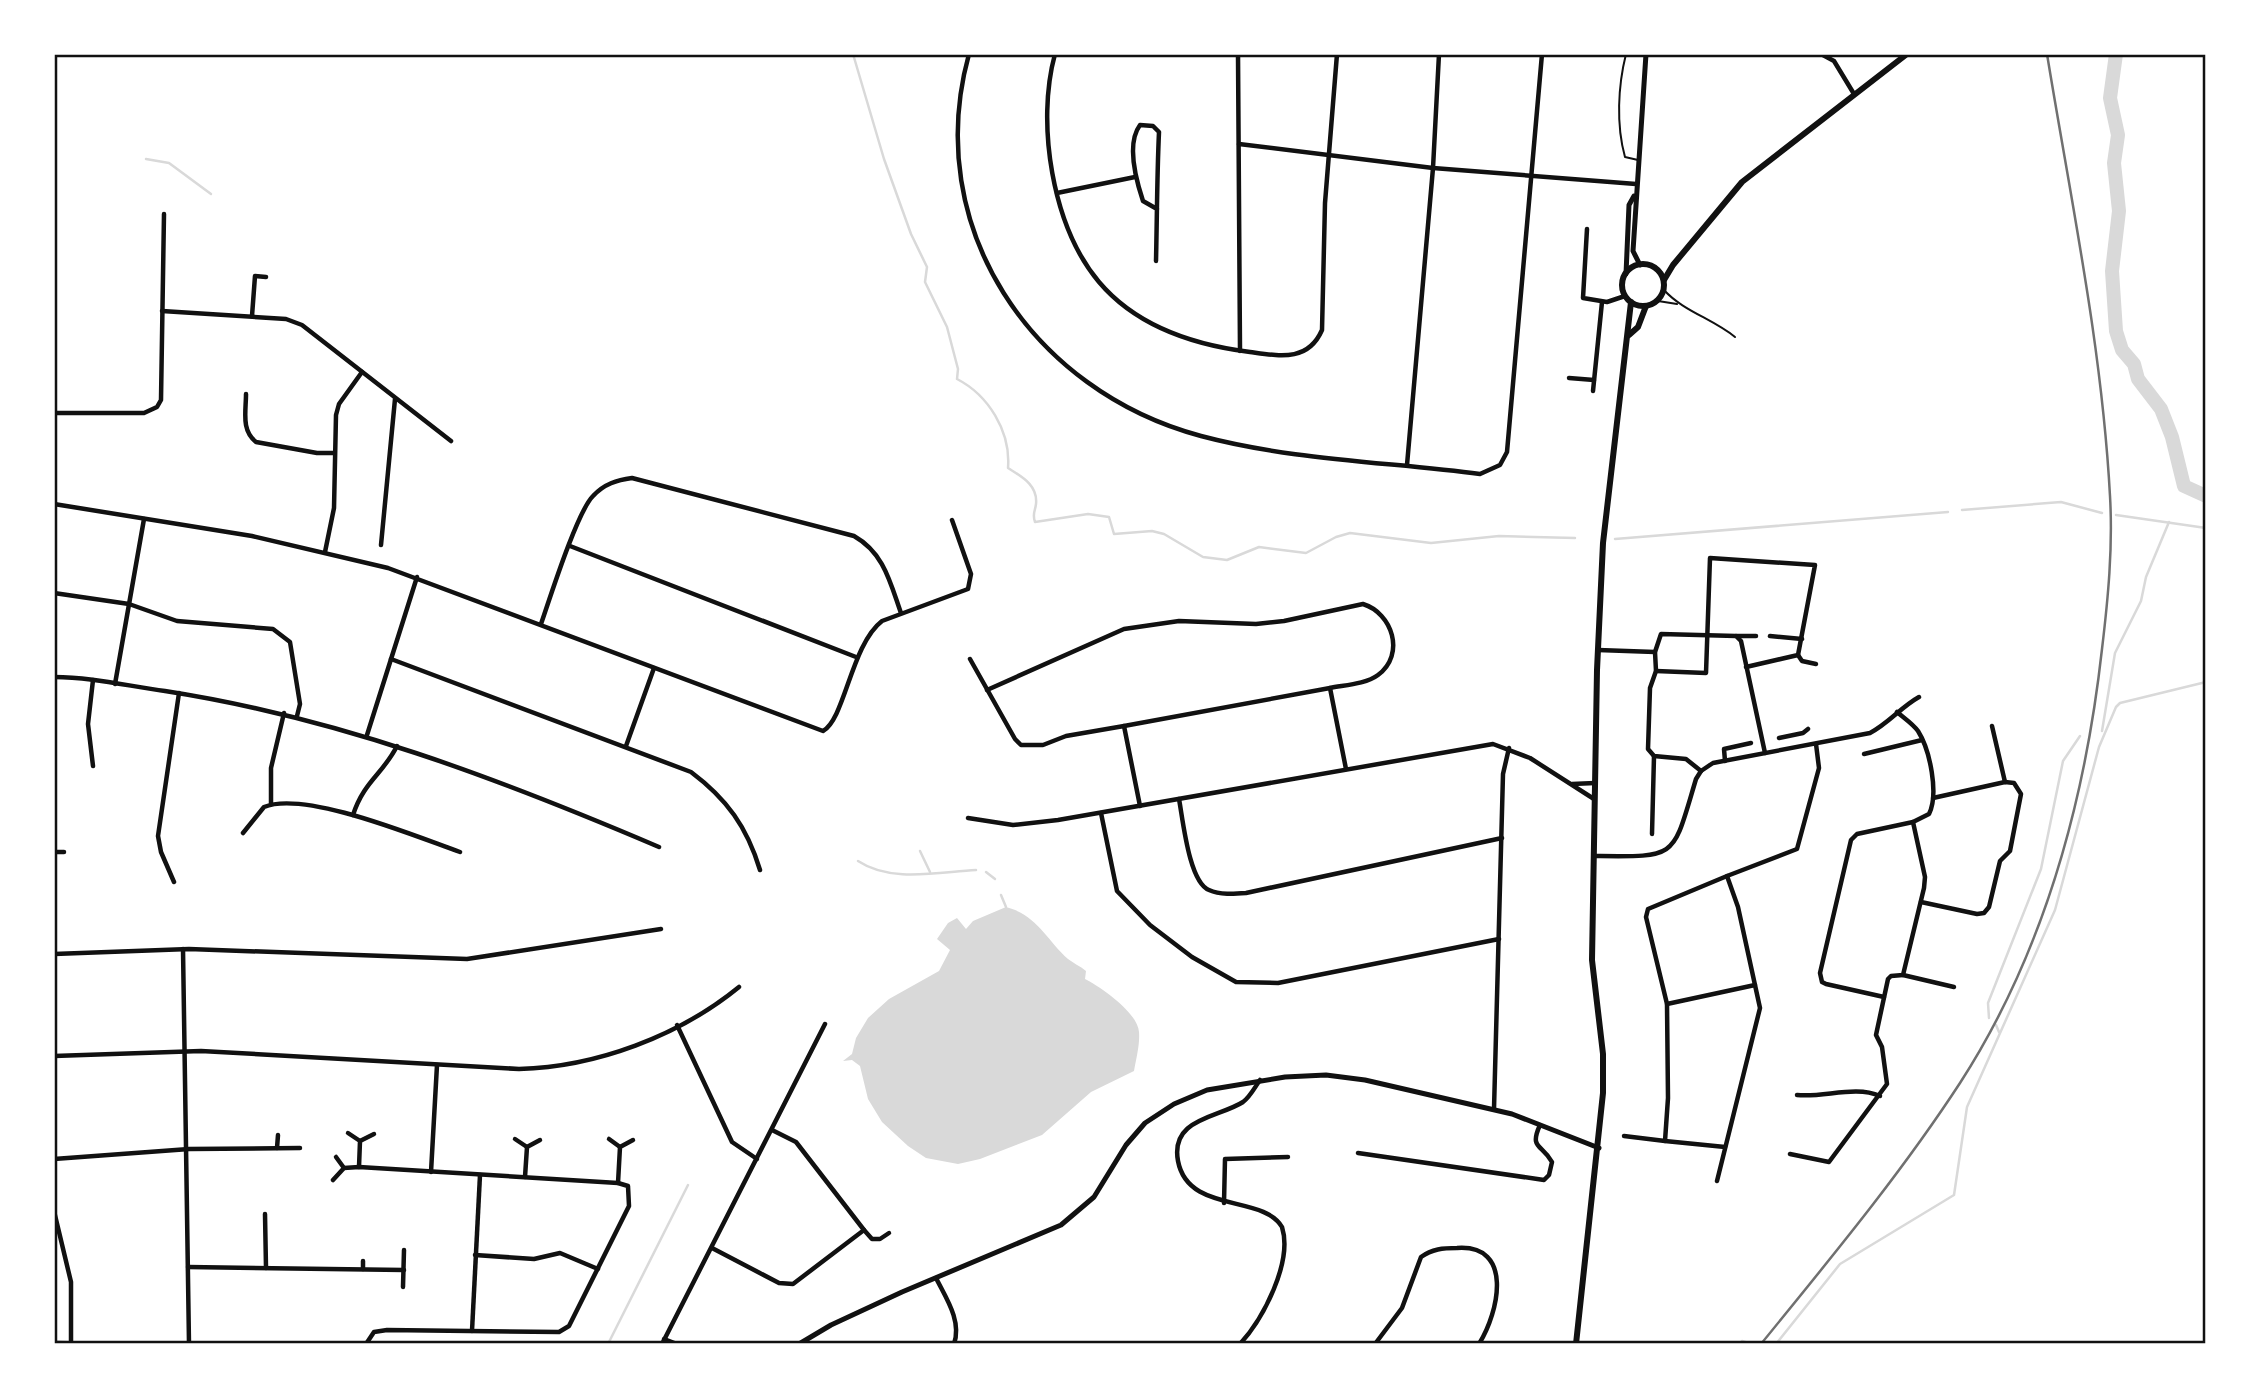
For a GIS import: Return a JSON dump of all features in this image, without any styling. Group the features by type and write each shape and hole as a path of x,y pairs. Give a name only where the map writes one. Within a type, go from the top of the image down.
{"main road":[{"path":"1672,265 1655,268 1640,265 1626,274 1622,282 1625,296 1631,302 1646,306 1658,301 1672,265 1742,181 1907,54"},
{"path":"1655,268 1664,280"},
{"path":"1576,1344 1599,1148 1603,1054 1592,960 1598,650 1603,543 1631,302"},
{"path":"1629,335 1638,327 1646,306"}],"street":[{"path":"968,54 957,120 959,167 968,219 1002,292 1047,349 1104,393 1161,422 1199,436 1242,446 1480,474 1500,465 1507,453 1542,54"},
{"path":"1055,54 1047,112 1050,159 1057,193 1091,271 1118,301 1183,339 1212,348 1294,356 1305,352 1319,338 1322,330 1329,157 1337,54"},
{"path":"1238,54 1240,351"},
{"path":"1407,465 1433,168 1439,54"},
{"path":"1626,274 1629,210 1636,184 1646,54"},
{"path":"1821,54 1834,61 1854,94"},
{"path":"1156,261 1159,132 1153,126 1140,125 1134,132 1135,177 1143,201 1157,209"},
{"path":"1239,144 1433,168 1636,184"},
{"path":"1057,193 1135,177"},
{"path":"1634,196 1638,206 1633,251 1640,265"},
{"path":"54,412 144,413 157,407 161,400 164,214"},
{"path":"1587,229 1581,293 1587,300 1602,302 1625,296"},
{"path":"252,316 255,276 266,277"},
{"path":"1593,391 1602,302"},
{"path":"162,312 286,319 302,325 451,441"},
{"path":"325,552 334,508 334,453 339,404 362,372"},
{"path":"1569,378 1594,380"},
{"path":"246,394 245,427 248,435 256,442 317,453 334,453"},
{"path":"381,545 396,398"},
{"path":"541,624 584,508 592,497 615,481 645,480 854,536 866,543 882,561 901,613"},
{"path":"54,504 325,552 417,577 823,731 830,727 856,657 873,628 901,613 968,589 971,574 952,520"},
{"path":"116,684 144,519"},
{"path":"570,546 856,657"},
{"path":"1656,671 1706,673 1710,558 1809,563 1816,569 1798,655 1802,661 1816,664"},
{"path":"368,735 417,577"},
{"path":"54,593 129,604 177,621 273,629 280,632 290,642 300,704 297,716"},
{"path":"970,659 987,690 1015,739 1021,745 1043,745 1066,736 1368,681 1387,667 1392,655 1393,641 1384,617 1375,607 1352,604 1284,621 1256,624 1179,621 1124,629 987,690"},
{"path":"1652,834 1654,756 1648,749 1650,688 1656,671 1655,652 1661,634 1756,636"},
{"path":"1736,636 1741,641 1765,753"},
{"path":"1770,636 1802,639"},
{"path":"1598,650 1655,652"},
{"path":"1746,667 1798,655"},
{"path":"391,659 691,772 714,789 745,827 760,870"},
{"path":"626,746 654,668"},
{"path":"54,677 179,693 284,713 368,735 499,782 659,847"},
{"path":"93,680 88,724 93,766"},
{"path":"1330,688 1346,769"},
{"path":"174,881 161,852 158,836 179,693"},
{"path":"1594,856 1646,856 1668,849 1679,835 1701,771 1725,761 1870,733 1885,725 1897,712 1920,697"},
{"path":"1884,997 1826,984 1821,980 1820,973 1851,840 1857,834 1913,822 1929,814 1933,798 1922,740 1917,729 1897,712"},
{"path":"271,804 271,768 284,713"},
{"path":"1124,726 1140,806"},
{"path":"1992,726 2005,782"},
{"path":"1779,738 1806,731 1806,746"},
{"path":"1864,754 1922,740"},
{"path":"1725,761 1723,751 1726,748 1751,743"},
{"path":"968,818 1013,825 1101,813 1493,744 1510,748 1595,800"},
{"path":"1665,1141 1668,1098 1667,1004 1646,917 1648,909 1797,849 1819,768 1816,744"},
{"path":"353,816 365,786 397,746"},
{"path":"1494,1109 1503,774 1510,748"},
{"path":"1654,756 1686,759 1701,771"},
{"path":"1921,902 1977,914 1984,913 1990,907 2000,861 2010,851 2021,799 2019,788 2005,782 1933,798"},
{"path":"1571,784 1595,783"},
{"path":"1179,799 1195,876 1206,889 1228,894 1246,893 1502,838"},
{"path":"243,833 258,811 271,804 316,807 353,816 460,852"},
{"path":"1101,813 1117,891 1160,933 1192,957 1236,982 1278,983 1499,939"},
{"path":"1903,975 1925,877 1913,822"},
{"path":"54,852 64,852"},
{"path":"1717,1181 1760,1008 1738,907 1727,876"},
{"path":"54,954 183,949 467,959 662,929"},
{"path":"183,949 189,1344"},
{"path":"1790,1154 1829,1162 1880,1096 1887,1076 1876,1035 1891,976 1903,975 1954,987"},
{"path":"1667,1004 1755,985"},
{"path":"54,1056 184,1051 437,1065 559,1068 601,1057 677,1025 724,999 739,987"},
{"path":"677,1344 663,1341 825,1024"},
{"path":"677,1025 732,1142 757,1158"},
{"path":"430,1172 437,1065"},
{"path":"799,1344 831,1325 1061,1225 1094,1197 1126,1145 1145,1123 1192,1095 1260,1080 1307,1076 1345,1077 1494,1109 1541,1124 1599,1148"},
{"path":"1240,1344 1258,1323 1270,1299 1284,1233 1279,1222 1270,1214 1224,1203 1205,1194 1184,1176 1179,1166 1178,1147 1187,1128 1196,1120 1242,1102 1260,1080"},
{"path":"1240,1084 1248,1088 1249,1095"},
{"path":"1797,1095 1817,1097 1868,1090 1880,1096"},
{"path":"1358,1153 1544,1180 1549,1175 1552,1162 1534,1139 1541,1124"},
{"path":"772,1129 796,1142 872,1239 880,1239 889,1233"},
{"path":"348,1133 360,1141"},
{"path":"360,1141 373,1134"},
{"path":"277,1148 278,1135"},
{"path":"1624,1136 1725,1146"},
{"path":"515,1139 527,1147"},
{"path":"609,1139 620,1147"},
{"path":"527,1147 540,1140"},
{"path":"620,1147 633,1140"},
{"path":"359,1167 360,1141"},
{"path":"525,1177 527,1147"},
{"path":"618,1183 620,1147"},
{"path":"54,1159 186,1150 300,1148"},
{"path":"336,1157 344,1168"},
{"path":"1224,1203 1225,1159 1288,1157"},
{"path":"332,1180 344,1168 359,1167 618,1183 628,1186 629,1206 569,1326 559,1332 387,1329 374,1332 366,1344"},
{"path":"472,1331 480,1175"},
{"path":"54,1211 71,1282 71,1343"},
{"path":"265,1214 266,1268"},
{"path":"711,1248 779,1283 793,1284 864,1230"},
{"path":"1375,1344 1402,1308 1421,1257 1438,1249 1470,1247 1486,1253 1496,1269 1492,1314 1479,1344"},
{"path":"404,1250 404,1287"},
{"path":"475,1255 534,1259 560,1253 598,1269"},
{"path":"363,1261 363,1269"},
{"path":"188,1267 404,1270"},
{"path":"936,1278 954,1318 957,1333 954,1344"},
{"path":"54,1343 115,1344"}],"lane":[{"path":"1626,54 1620,103 1623,145 1625,158 1638,160"},
{"path":"1664,290 1678,304 1718,324 1735,337"},
{"path":"1658,301 1667,305 1678,304"}],"shaded area":[{"path":"1006,907 1026,916 1068,959 1086,971 1085,979 1126,1009 1139,1032 1134,1071 1091,1092 1042,1135 980,1159 958,1164 926,1158 908,1146 882,1122 868,1099 860,1066 852,1060 843,1061 852,1054 856,1038 868,1018 889,999 939,971 950,950 937,939 948,923 957,918 966,929 973,921"}],"waterway":[{"path":"853,54 884,159 911,234 927,267 925,282 947,327 958,369 957,379 978,394 995,416 1006,441 1008,468 1028,482 1036,497 1035,522 1088,514 1109,517 1114,534 1152,531 1164,534 1203,557 1227,560 1259,547 1306,553 1336,537 1350,533 1431,543 1499,536 1575,538"},
{"path":"2116,54 2110,98 2118,135 2114,163 2119,211 2112,271 2116,331 2122,350 2134,364 2138,379 2161,409 2172,437 2184,486 2206,496"},
{"path":"146,159 169,163 211,194"},
{"path":"1962,510 2061,502 2102,513"},
{"path":"1615,539 1948,512"},
{"path":"2116,515 2206,528"},
{"path":"2102,731 2115,653 2141,601 2146,577 2169,522"},
{"path":"1776,1344 1840,1264 1954,1195 1967,1107 2055,910 2099,747 2116,707 2120,703 2206,682"},
{"path":"1989,1018 1988,1003 2041,869 2063,761 2080,736"},
{"path":"920,851 930,872"},
{"path":"858,861 871,868 900,874 976,870"},
{"path":"986,872 995,879"},
{"path":"1001,895 1006,907"},
{"path":"1996,1025 1999,1032"},
{"path":"608,1344 688,1185"},
{"path":"1740,1344 1742,1341 1752,1344"}],"railway":[{"path":"1761,1344 1913,1151 1960,1083 1990,1033 2037,929 2072,819 2094,706 2106,611 2111,515 2106,440 2093,329 2047,54"}]}
